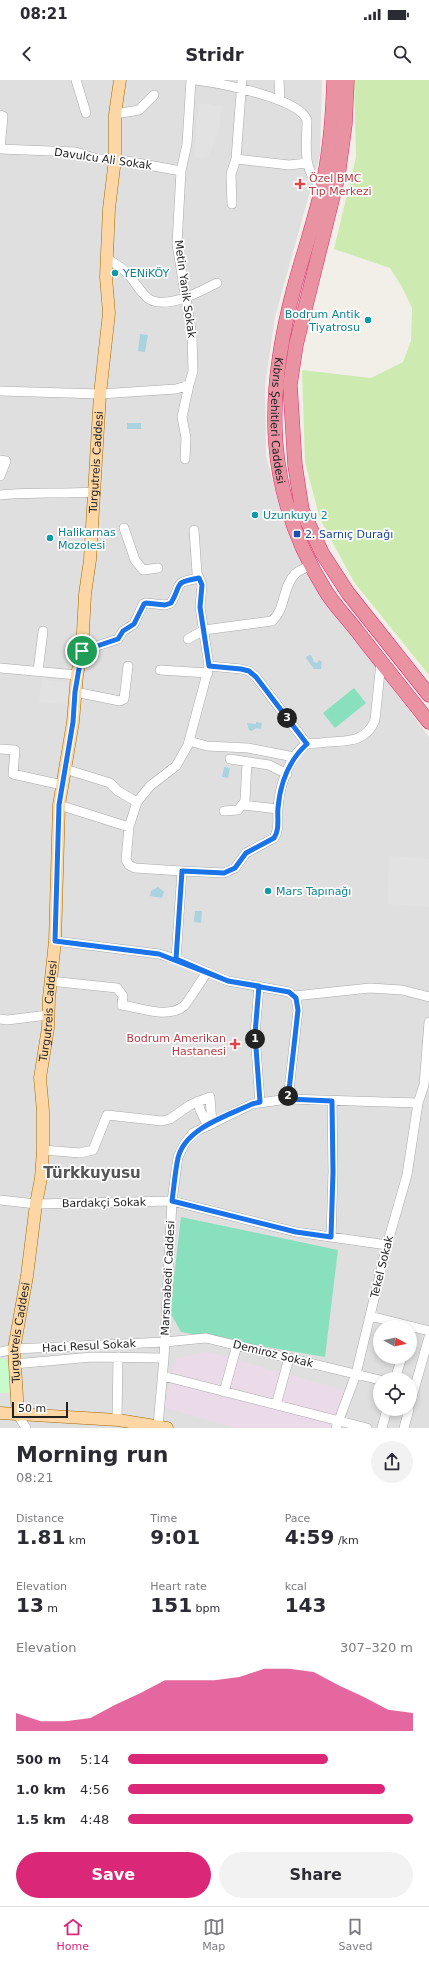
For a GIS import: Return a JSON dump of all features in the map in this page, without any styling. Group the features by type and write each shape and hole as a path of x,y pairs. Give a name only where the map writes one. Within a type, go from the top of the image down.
{"highway":[{"name":"Kıbrıs Şehitleri Caddesi","path":"334,80 333,124 322,186 293,289 279,352 275,382 275,438 278,473 290,518 311,564 326,592 429,722"},
{"name":"Kıbrıs Şehitleri Caddesi","path":"347,80 345,124 338,176 296,345 291,379 295,465 302,510 322,553 348,593 429,695"}],"main road":[{"name":"Turgutreis Caddesi","path":"18,1415 14,1349 27,1276 36,1204 41,1178 43,1111 40,1078 48,1028 50,981 55,941 59,805 73,722 77,676 82,651 85,594 90,560 100,394 109,313 106,277 109,209 115,159 115,114 120,80"},
{"path":"0,1413 117,1420 163,1427"}],"street":[{"path":"76,80 86,114"},
{"name":"Metin Yanik Sokak","path":"185,459 186,438 182,417 193,371 192,336 178,244 181,171 187,144 191,80"},
{"path":"196,80 242,84 280,100 305,114 307,120 307,163 315,182 322,186"},
{"path":"279,80 280,100"},
{"path":"232,204 231,174 236,159 242,84"},
{"path":"115,114 139,110 154,95"},
{"path":"0,115 2,116 0,149"},
{"name":"Davulcu Ali Sokak","path":"0,149 76,152 97,158 115,159 181,171"},
{"path":"236,159 289,165 307,163"},
{"path":"107,258 125,270 148,299 156,302 169,302 186,298 217,283"},
{"path":"0,391 100,394 176,389 189,385"},
{"path":"0,460 6,461 0,476"},
{"path":"0,495 29,492 65,494 93,492"},
{"path":"124,528 135,560 143,570 158,568"},
{"path":"194,530 194,542 199,578 202,585 200,607 208,670 189,741 183,757 176,766 150,786 137,802 129,827 126,860 129,865 136,868 224,873 235,868 246,853 274,838 278,827 280,795 294,757 307,744 359,739 366,735 375,720 381,662"},
{"path":"188,639 204,630 272,621 278,617 289,582 295,574 311,564"},
{"path":"82,651 118,639 123,631 134,624 144,604 165,605 171,603 178,584 181,581 199,578"},
{"path":"38,671 43,631"},
{"path":"75,692 120,701 124,699 128,666"},
{"path":"0,668 77,676"},
{"path":"160,670 249,671 256,677 307,744"},
{"path":"189,741 206,746 248,748 294,757"},
{"path":"0,749 15,750 13,774 62,785"},
{"path":"230,759 269,765 287,774"},
{"path":"224,811 238,810 245,801 247,762"},
{"path":"65,769 110,783 118,791 137,802"},
{"path":"59,805 129,827"},
{"path":"243,805 278,809"},
{"path":"176,959 182,871"},
{"path":"55,941 159,954 176,959 228,981 289,992 296,998 298,1010 288,1099"},
{"path":"50,981 117,988 123,996 122,1005 160,1012 172,1011 184,1006 207,972"},
{"path":"259,986 255,1034 260,1102"},
{"path":"294,996 370,988 402,990 429,997"},
{"path":"0,1019 7,1020 48,1015"},
{"name":"Tekel Sokak","path":"337,1425 356,1374 387,1245 407,1175 418,1103 424,1085 429,1022"},
{"name":"Marsmabedi Caddesi","path":"163,1427 162,1376 172,1201 178,1157 185,1142 193,1133 252,1104 260,1102 288,1099 418,1103"},
{"path":"43,1150 80,1153 93,1150 108,1115 162,1121 170,1118 198,1101 200,1110 210,1125"},
{"path":"331,1237 333,1172 332,1101"},
{"name":"Bardakçi Sokak","path":"0,1200 36,1204 172,1201 296,1232 387,1245"},
{"path":"370,1316 384,1320"},
{"path":"417,1329 429,1331"},
{"path":"417,1373 429,1337"},
{"name":"Demiroz Sokak","path":"165,1342 206,1338 373,1378"},
{"name":"Haci Resul Sokak","path":"0,1352 14,1349 165,1342"},
{"path":"224,1392 237,1345"},
{"path":"117,1420 118,1356"},
{"path":"14,1364 118,1356 164,1358"},
{"path":"276,1405 289,1358"},
{"path":"162,1376 276,1405 337,1425 367,1428"},
{"path":"18,1415 26,1428"},
{"path":"382,1428 385,1416"},
{"path":"404,1428 407,1416"}],"shaded area":[{"path":"0,80 322,80 320,155 275,317 265,386 266,456 282,516 307,574 429,737 429,1428 0,1428"},
{"path":"199,103 222,106 218,131 209,156 202,158 194,157"},
{"path":"42,679 70,684 67,704 39,702"},
{"path":"390,856 429,859 429,907 387,904"},
{"path":"208,1352 344,1390 332,1428 235,1428 164,1407 176,1358"}],"green space":[{"path":"354,80 429,80 429,675 354,582 320,519 305,462 302,370 371,378 403,362 411,341 412,308 402,287 390,268 334,249 356,157"},
{"path":"354,688 366,703 335,728 323,713"},
{"path":"181,1217 338,1250 325,1357 181,1332 170,1312"},
{"path":"0,1358 6,1359 10,1365 12,1390 8,1393 0,1393"}],"water":[{"path":"140,334 148,335 145,352 138,351"},
{"path":"127,423 141,423 141,429 127,429"},
{"path":"311,655 314,662 317,663 319,660 322,662 321,669 314,669 306,658 307,656"},
{"path":"256,722 262,723 261,729 256,728 252,731 249,730 247,723 256,724"},
{"path":"224,767 230,768 228,778 222,777"},
{"path":"158,887 164,892 162,898 150,896 151,891"},
{"path":"195,911 202,911 201,923 194,922"}],"place":[{"name":"Özel BMC Tıp Merkezi","path":"300,184"},
{"name":"YENiKÖY","path":"115,273"},
{"name":"Bodrum Antik Tiyatrosu","path":"368,320"},
{"name":"Uzunkuyu 2","path":"255,515"},
{"name":"2. Sarnıç Durağı","path":"297,534"},
{"name":"Halikarnas Mozolesi","path":"50,538"},
{"name":"Mars Tapınağı","path":"268,891"},
{"name":"Bodrum Amerikan Hastanesi","path":"235,1044"}],"district":[{"name":"Türkkuyusu","path":"92,1173"}],"route":[{"path":"82,651 77,676 73,722 59,805 55,941 159,954 176,959 228,981 259,986 255,1034 255,1056 260,1102 252,1104 193,1133 185,1142 178,1157 172,1201 296,1232 331,1237 330,1222 333,1172 332,1101 288,1099 298,1010 296,998 289,992 228,981 207,972 176,959 182,871 224,873 235,868 246,853 252,848 267,843 274,838 277,834 278,809 284,780 291,763 298,752 307,744 256,677 249,671 209,666 200,607 202,585 199,578 181,581 178,584 171,603 165,605 144,604 134,624 123,631 118,639 82,651"}]}
